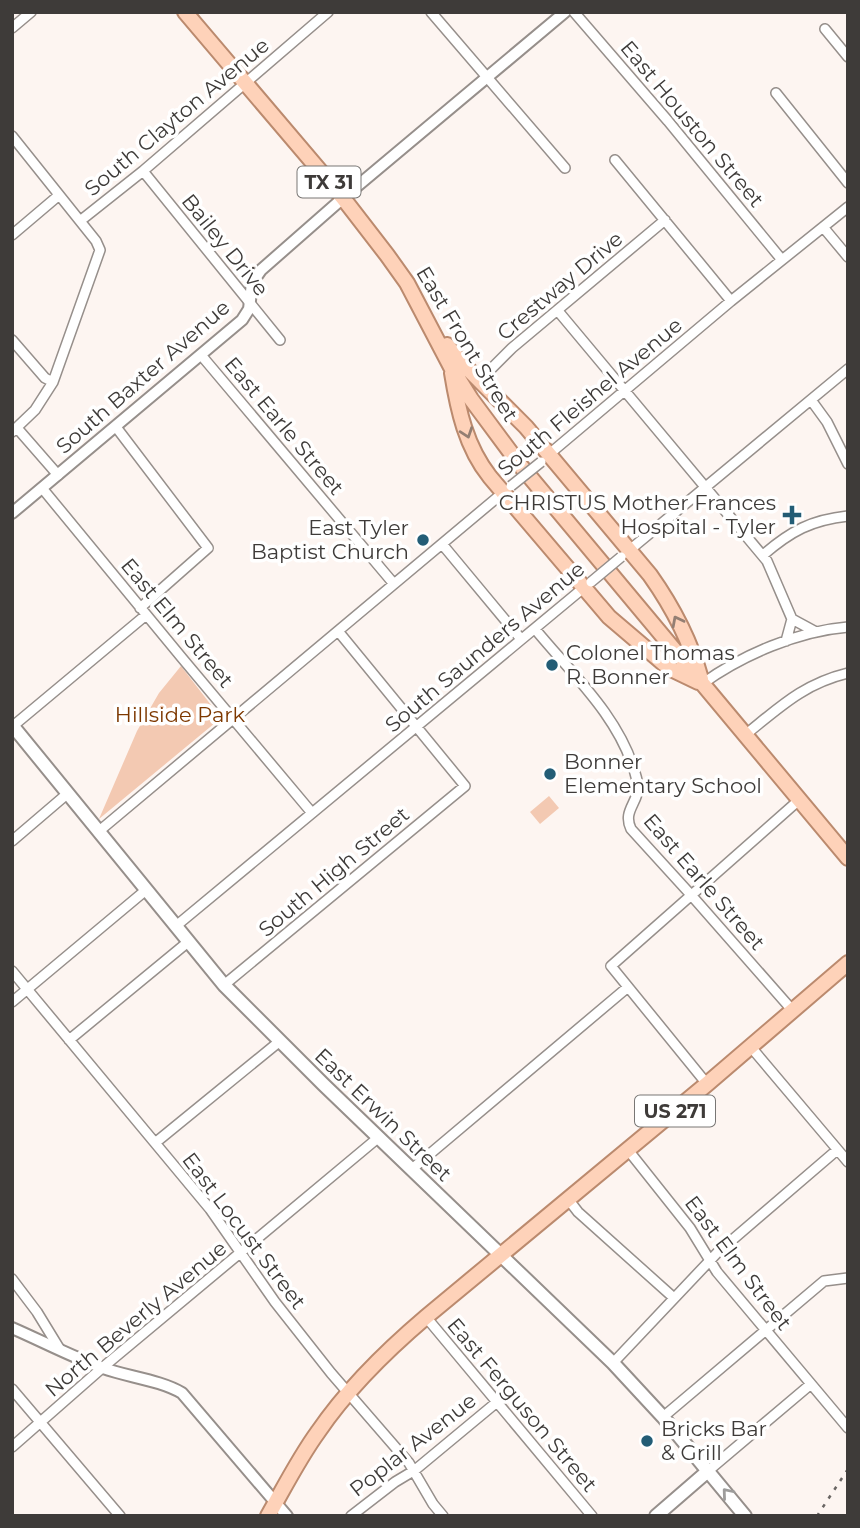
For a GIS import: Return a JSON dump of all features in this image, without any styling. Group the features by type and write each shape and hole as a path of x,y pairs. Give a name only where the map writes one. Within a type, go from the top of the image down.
{"main road":[{"name":"East Front Street","path":"185,12 343,198 387,255 407,283 451,367 520,465 848,858"},
{"path":"425,317 453,353 513,413 545,458 625,553 656,584 692,652 702,684"},
{"path":"451,367 457,404 472,449 484,468 507,489 618,625 673,670 702,684"},
{"name":"East Erwin Street","path":"13,726 224,985 613,1363 663,1417 745,1516"},
{"name":"US 271","path":"268,1516 305,1451 348,1392 390,1348 848,963"},
{"path":"656,1516 708,1471"}],"street":[{"path":"12,28 31,12"},
{"name":"South Clayton Avenue","path":"80,221 143,172 328,12"},
{"path":"431,12 565,167"},
{"name":"South Baxter Avenue","path":"12,513 245,317 250,305 252,283 261,270 565,12"},
{"name":"East Houston Street","path":"574,12 782,260"},
{"path":"825,29 848,57"},
{"path":"776,93 848,183"},
{"path":"12,136 96,241 100,250 53,382 35,411 15,430 58,475"},
{"path":"615,160 731,301"},
{"name":"Bailey Drive","path":"143,172 280,340"},
{"name":"South Clayton Avenue","path":"12,235 58,196"},
{"name":"South Fleishel Avenue","path":"98,832 731,301 848,207"},
{"name":"Crestway Drive","path":"480,380 512,348 665,220"},
{"path":"823,227 848,257"},
{"path":"558,311 763,555 792,619 786,641"},
{"path":"12,340 45,378 53,382"},
{"name":"East Earle Street","path":"201,355 394,584"},
{"name":"South Saunders Avenue","path":"176,926 848,369"},
{"path":"811,400 827,422 848,464"},
{"path":"13,726 143,611 208,548 116,427"},
{"name":"East Elm Street","path":"42,488 312,813"},
{"path":"763,555 787,535 803,526 848,516"},
{"path":"442,544 522,639"},
{"path":"792,619 816,632"},
{"path":"702,684 715,674 786,641 816,632 848,627"},
{"name":"East Earle Street","path":"535,629 619,733 638,784 628,815 631,829 793,1011"},
{"path":"338,631 417,726"},
{"path":"745,735 801,691 821,681 848,673"},
{"name":"South High Street","path":"224,985 466,786 417,726"},
{"path":"12,841 68,794"},
{"path":"707,1084 611,966 799,800"},
{"path":"12,1002 146,890"},
{"path":"69,1040 188,942"},
{"name":"East Locust Street","path":"12,971 210,1209 275,1302 415,1470 437,1514"},
{"path":"412,1169 628,987"},
{"path":"155,1143 280,1041"},
{"path":"750,1046 848,1162"},
{"name":"North Beverly Avenue","path":"12,1447 102,1368 379,1137"},
{"name":"East Elm Street","path":"628,1150 690,1228 709,1261 848,1428"},
{"path":"613,1363 709,1261 837,1150"},
{"path":"568,1199 578,1212 674,1298"},
{"path":"663,1417 824,1281 848,1278"},
{"path":"12,1279 59,1348"},
{"name":"East Ferguson Street","path":"426,1317 592,1516"},
{"path":"12,1328 102,1368 171,1386 182,1393 287,1516"},
{"path":"708,1471 811,1384"},
{"path":"12,1389 120,1516"},
{"name":"Poplar Avenue","path":"351,1516 415,1470 497,1402"}],"green space":[{"name":"Hillside Park","path":"181,666 221,718 99,819 137,731 159,693"},
{"path":"549,796 559,808 540,824 530,812"}],"railway":[{"path":"817,1516 848,1469"}],"place":[{"name":"CHRISTUS Mother Frances Hospital - Tyler","path":"792,515"},
{"name":"East Tyler Baptist Church","path":"423,540"},
{"name":"Colonel Thomas R. Bonner","path":"552,665"},
{"name":"Bonner Elementary School","path":"550,774"},
{"name":"Bricks Bar & Grill","path":"647,1441"}]}
